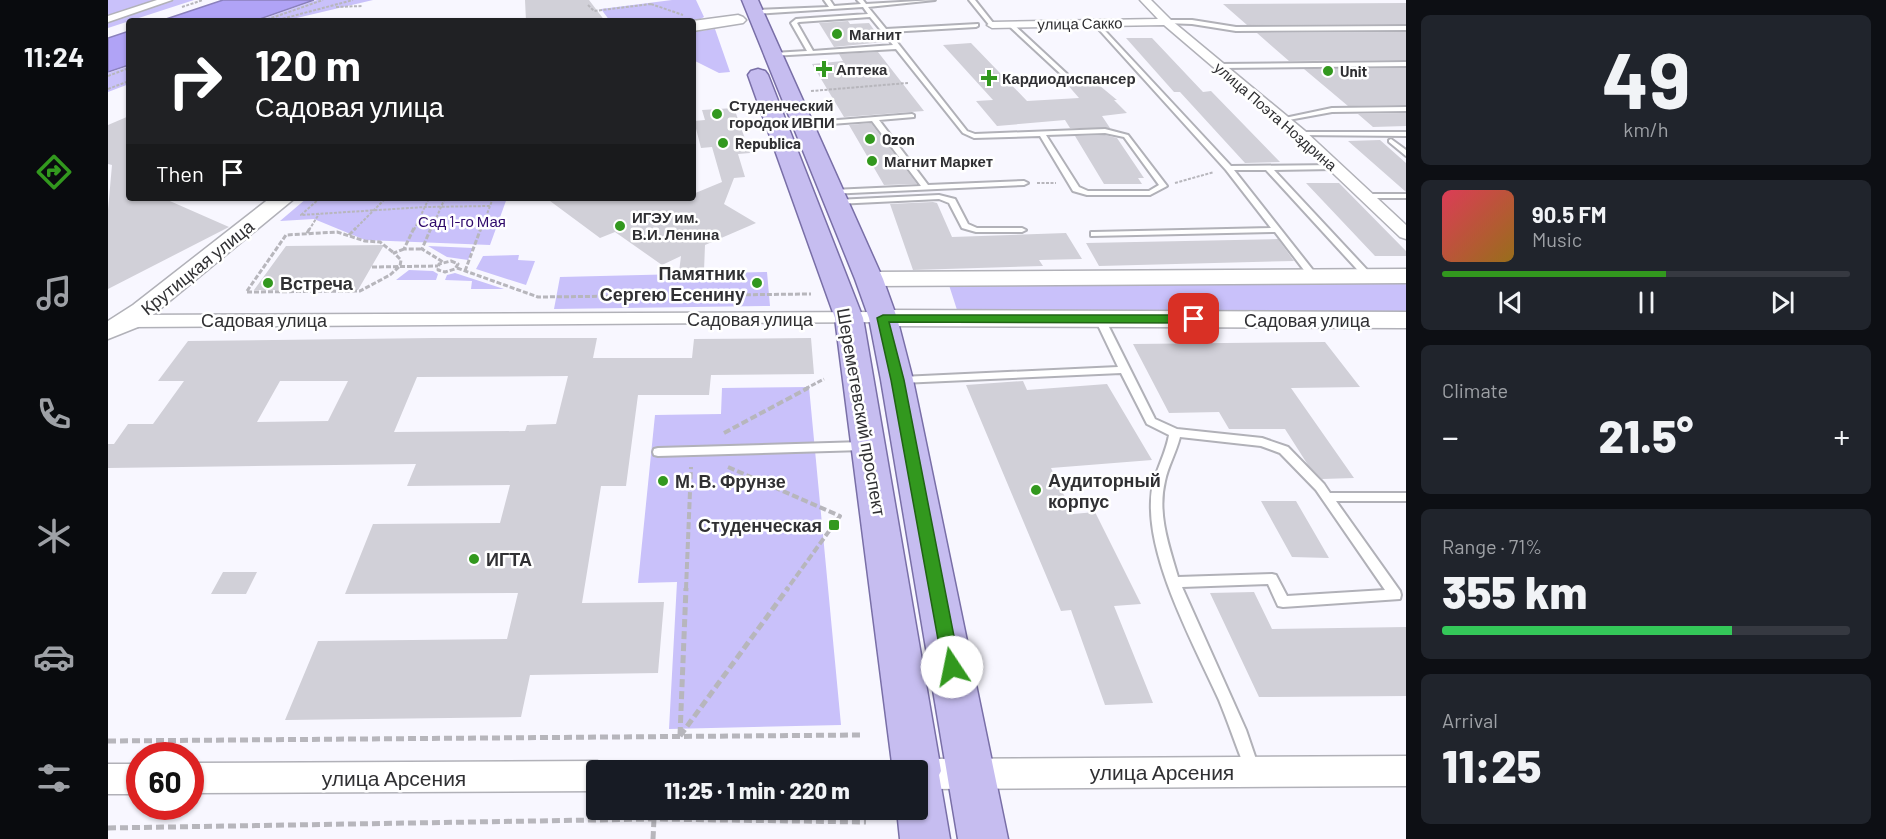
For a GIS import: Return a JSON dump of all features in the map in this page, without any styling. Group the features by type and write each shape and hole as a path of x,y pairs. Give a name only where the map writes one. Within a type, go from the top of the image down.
{"main road":[{"name":"Шереметевский проспект","path":"730,0 749,17 773,55 869,279 866,318 870,446 915,760"},
{"name":"Шереметевский проспект","path":"752,57 866,318 897,380 983,839"},
{"path":"923,820 925,839"}],"street":[{"path":"108,19 167,0"},
{"name":"улица Поэта Ноздрина","path":"1144,0 1300,134 1406,234"},
{"path":"696,21 749,17"},
{"name":"улица Сакко","path":"992,25 1167,22"},
{"name":"Крутицкая улица","path":"118,326 280,201"},
{"path":"869,279 1406,276"},
{"name":"Садовая улица","path":"118,326 866,318 1406,320"},
{"name":"улица Арсения","path":"928,772 1406,771"},
{"name":"улица Арсения","path":"204,778 586,776"},
{"path":"108,779 126,778"}],"lane":[{"path":"827,0 833,8"},
{"path":"749,17 833,8 862,2 932,0"},
{"path":"972,0 992,25"},
{"path":"862,2 870,15 965,132 974,136 1105,131 1126,136 1163,186 1150,194 1087,193 1076,189 1042,134"},
{"path":"812,55 794,23 798,20 870,15"},
{"path":"1167,22 1192,22 1236,28 1406,28"},
{"path":"1096,23 1229,168 1313,276"},
{"path":"1010,24 1065,75"},
{"path":"883,31 976,25"},
{"path":"773,55 812,55 898,49"},
{"path":"1220,66 1406,64"},
{"path":"1282,119 1332,110 1406,109"},
{"path":"803,124 912,116"},
{"path":"874,119 925,186"},
{"path":"1300,134 1406,134"},
{"path":"1391,141 1406,153"},
{"path":"1229,168 1334,167"},
{"path":"1268,168 1368,276"},
{"path":"834,197 925,186 1024,183"},
{"path":"1366,196 1406,196"},
{"path":"834,197 939,197 952,201 965,226 976,230 1022,230"},
{"path":"1094,234 1278,230"},
{"path":"1100,319 1150,421 1175,433 1262,442 1284,450 1326,497 1395,595 1283,602 1272,579 1173,582"},
{"path":"897,380 1124,370"},
{"path":"1175,433 1174,443 1158,484 1155,511 1173,582 1239,730 1252,770"},
{"path":"658,452 870,446"},
{"path":"1326,497 1406,497"}],"path":[{"path":"271,18 323,0"},
{"path":"336,0 345,2"},
{"path":"285,18 353,0"},
{"path":"588,4 594,11 650,4 682,18"},
{"path":"299,8 362,6"},
{"path":"108,76 126,69"},
{"path":"811,91 924,81"},
{"path":"108,89 126,82"},
{"path":"1163,186 1229,168"},
{"path":"1024,183 1072,182"},
{"path":"317,201 301,215 425,207 490,206"},
{"path":"349,235 384,201"},
{"path":"404,249 428,201"},
{"path":"422,249 444,201"},
{"path":"465,271 492,201"},
{"path":"307,234 319,214"},
{"path":"337,232 365,241 380,242 399,256 400,266 390,275 360,291 247,292 286,235 337,232"},
{"path":"394,253 404,249 422,249 443,262"},
{"path":"372,267 438,266 443,262 454,261 458,264 457,267 465,271 538,297 811,294"},
{"path":"438,266 439,271 445,272 457,267"},
{"path":"692,451 824,380"},
{"path":"680,737 692,451"},
{"path":"680,737 840,516 692,451"},
{"path":"108,741 863,735"},
{"path":"108,828 593,820"},
{"path":"653,839 654,820"},
{"path":"725,820 866,822"}],"green space":[{"path":"108,0 158,0 108,15"},
{"path":"174,0 194,0 139,18 126,18 126,22 108,28 108,21"},
{"path":"317,0 373,0 297,18 266,18"},
{"path":"672,0 696,0 704,17 696,21 696,18 608,18 601,9"},
{"path":"715,29 730,72 719,73 696,62 696,32"},
{"path":"126,67 126,85 108,92 108,73"},
{"name":"Сад 1-го Мая","path":"303,201 506,201 490,245 365,240 314,219 280,221"},
{"path":"428,246 473,248 468,260 447,257"},
{"path":"519,255 518,260 535,261 526,285 476,269 483,256"},
{"path":"409,270 433,271 438,274 436,280 396,280"},
{"path":"767,272 770,306 554,309 560,277"},
{"path":"455,273 504,289 471,289 472,281 445,280 447,275"},
{"path":"948,282 1406,282 1406,316 958,313"},
{"path":"809,387 841,725 669,729 677,582 638,583 655,415 721,414 722,388"}],"shaded area":[{"path":"223,0 314,0 263,18 169,18"},
{"path":"126,32 126,66 108,72 108,38"}],"building":[{"path":"525,0 589,0 603,18 526,18"},
{"path":"1406,3 1406,24 1247,25 1223,4"},
{"path":"848,21 850,24 869,23 883,42 834,47 819,23"},
{"path":"1406,32 1406,60 1289,61 1257,33"},
{"path":"1126,38 1152,38 1203,92 1211,91 1280,162 1245,163 1180,92 1174,92"},
{"path":"971,43 1027,101 1079,98 1066,83 1094,81 1117,100 1114,100 1127,113 1102,116 1110,128 1070,128 1065,120 997,126 976,101 993,100 943,45"},
{"path":"878,52 924,111 844,117 812,64 843,61 839,54"},
{"path":"1406,68 1406,105 1348,106 1304,69"},
{"path":"734,108 750,153 738,154 745,177 734,178 724,204 756,223 705,245 704,271 679,272 681,256 662,265 615,232 600,238 550,201 696,201 696,193 722,182 712,147 701,148 696,121 705,120 702,110"},
{"path":"1406,113 1406,126 1373,127 1358,114"},
{"path":"126,117 126,201 170,201 229,227 108,289 108,210 112,165 108,164 108,125"},
{"path":"871,123 917,184 884,185 849,125"},
{"path":"1105,135 1117,138 1144,178 1138,178 1142,184 1104,184 1075,136"},
{"path":"1380,140 1406,163 1406,192 1348,141"},
{"path":"1306,183 1339,183 1406,251 1406,256 1375,256"},
{"path":"937,203 952,237 1066,233 1082,259 1039,260 1043,266 913,270 890,204"},
{"path":"1278,239 1294,261 1099,266 1086,243"},
{"path":"384,245 358,290 254,290 286,246"},
{"name":"ИГТА","path":"597,338 593,358 692,358 694,339 811,338 814,374 711,375 709,395 638,395 626,486 601,486 582,603 664,602 658,673 530,675 521,717 285,720 318,641 507,639 518,593 345,594 373,524 500,523 510,485 407,486 416,464 108,468 108,444 114,444 128,424 153,424 184,381 158,381 188,341","holes":["568,376 556,424 527,425 525,431 394,432 417,377","280,381 348,381 328,421 257,422"]},
{"path":"1325,342 1360,387 1291,388 1354,478 1322,479 1308,465 1285,429 1229,429 1219,412 1169,413 1133,344"},
{"name":"Аудиторный корпус","path":"1023,381 1027,390 1107,384 1152,460 1051,468 1073,514 1095,512 1141,604 1114,606 1153,703 1105,705 1071,610 1061,611 966,385"},
{"path":"1261,501 1296,501 1329,558 1292,557"},
{"path":"223,572 257,572 246,594 211,594"},
{"path":"1254,592 1272,629 1406,627 1406,696 1259,697 1210,593"}],"place":[{"name":"Магнит","path":"837,34"},
{"name":"Аптека","path":"824,69"},
{"name":"Unit","path":"1328,71"},
{"name":"Кардиодиспансер","path":"989,78"},
{"name":"Студенческий городок ИВПИ","path":"717,114"},
{"name":"Ozon","path":"870,139"},
{"name":"Republica","path":"723,143"},
{"name":"Магнит Маркет","path":"872,161"},
{"name":"ИГЭУ им. В.И. Ленина","path":"620,226"},
{"name":"Встреча","path":"268,283"},
{"name":"Памятник Сергею Есенину","path":"757,283"},
{"name":"М. В. Фрунзе","path":"663,481"},
{"name":"Аудиторный корпус","path":"1036,490"},
{"name":"Студенческая","path":"834,525"},
{"name":"ИГТА","path":"474,559"}],"route":[{"path":"952,667 883,318 1194,319"}]}
